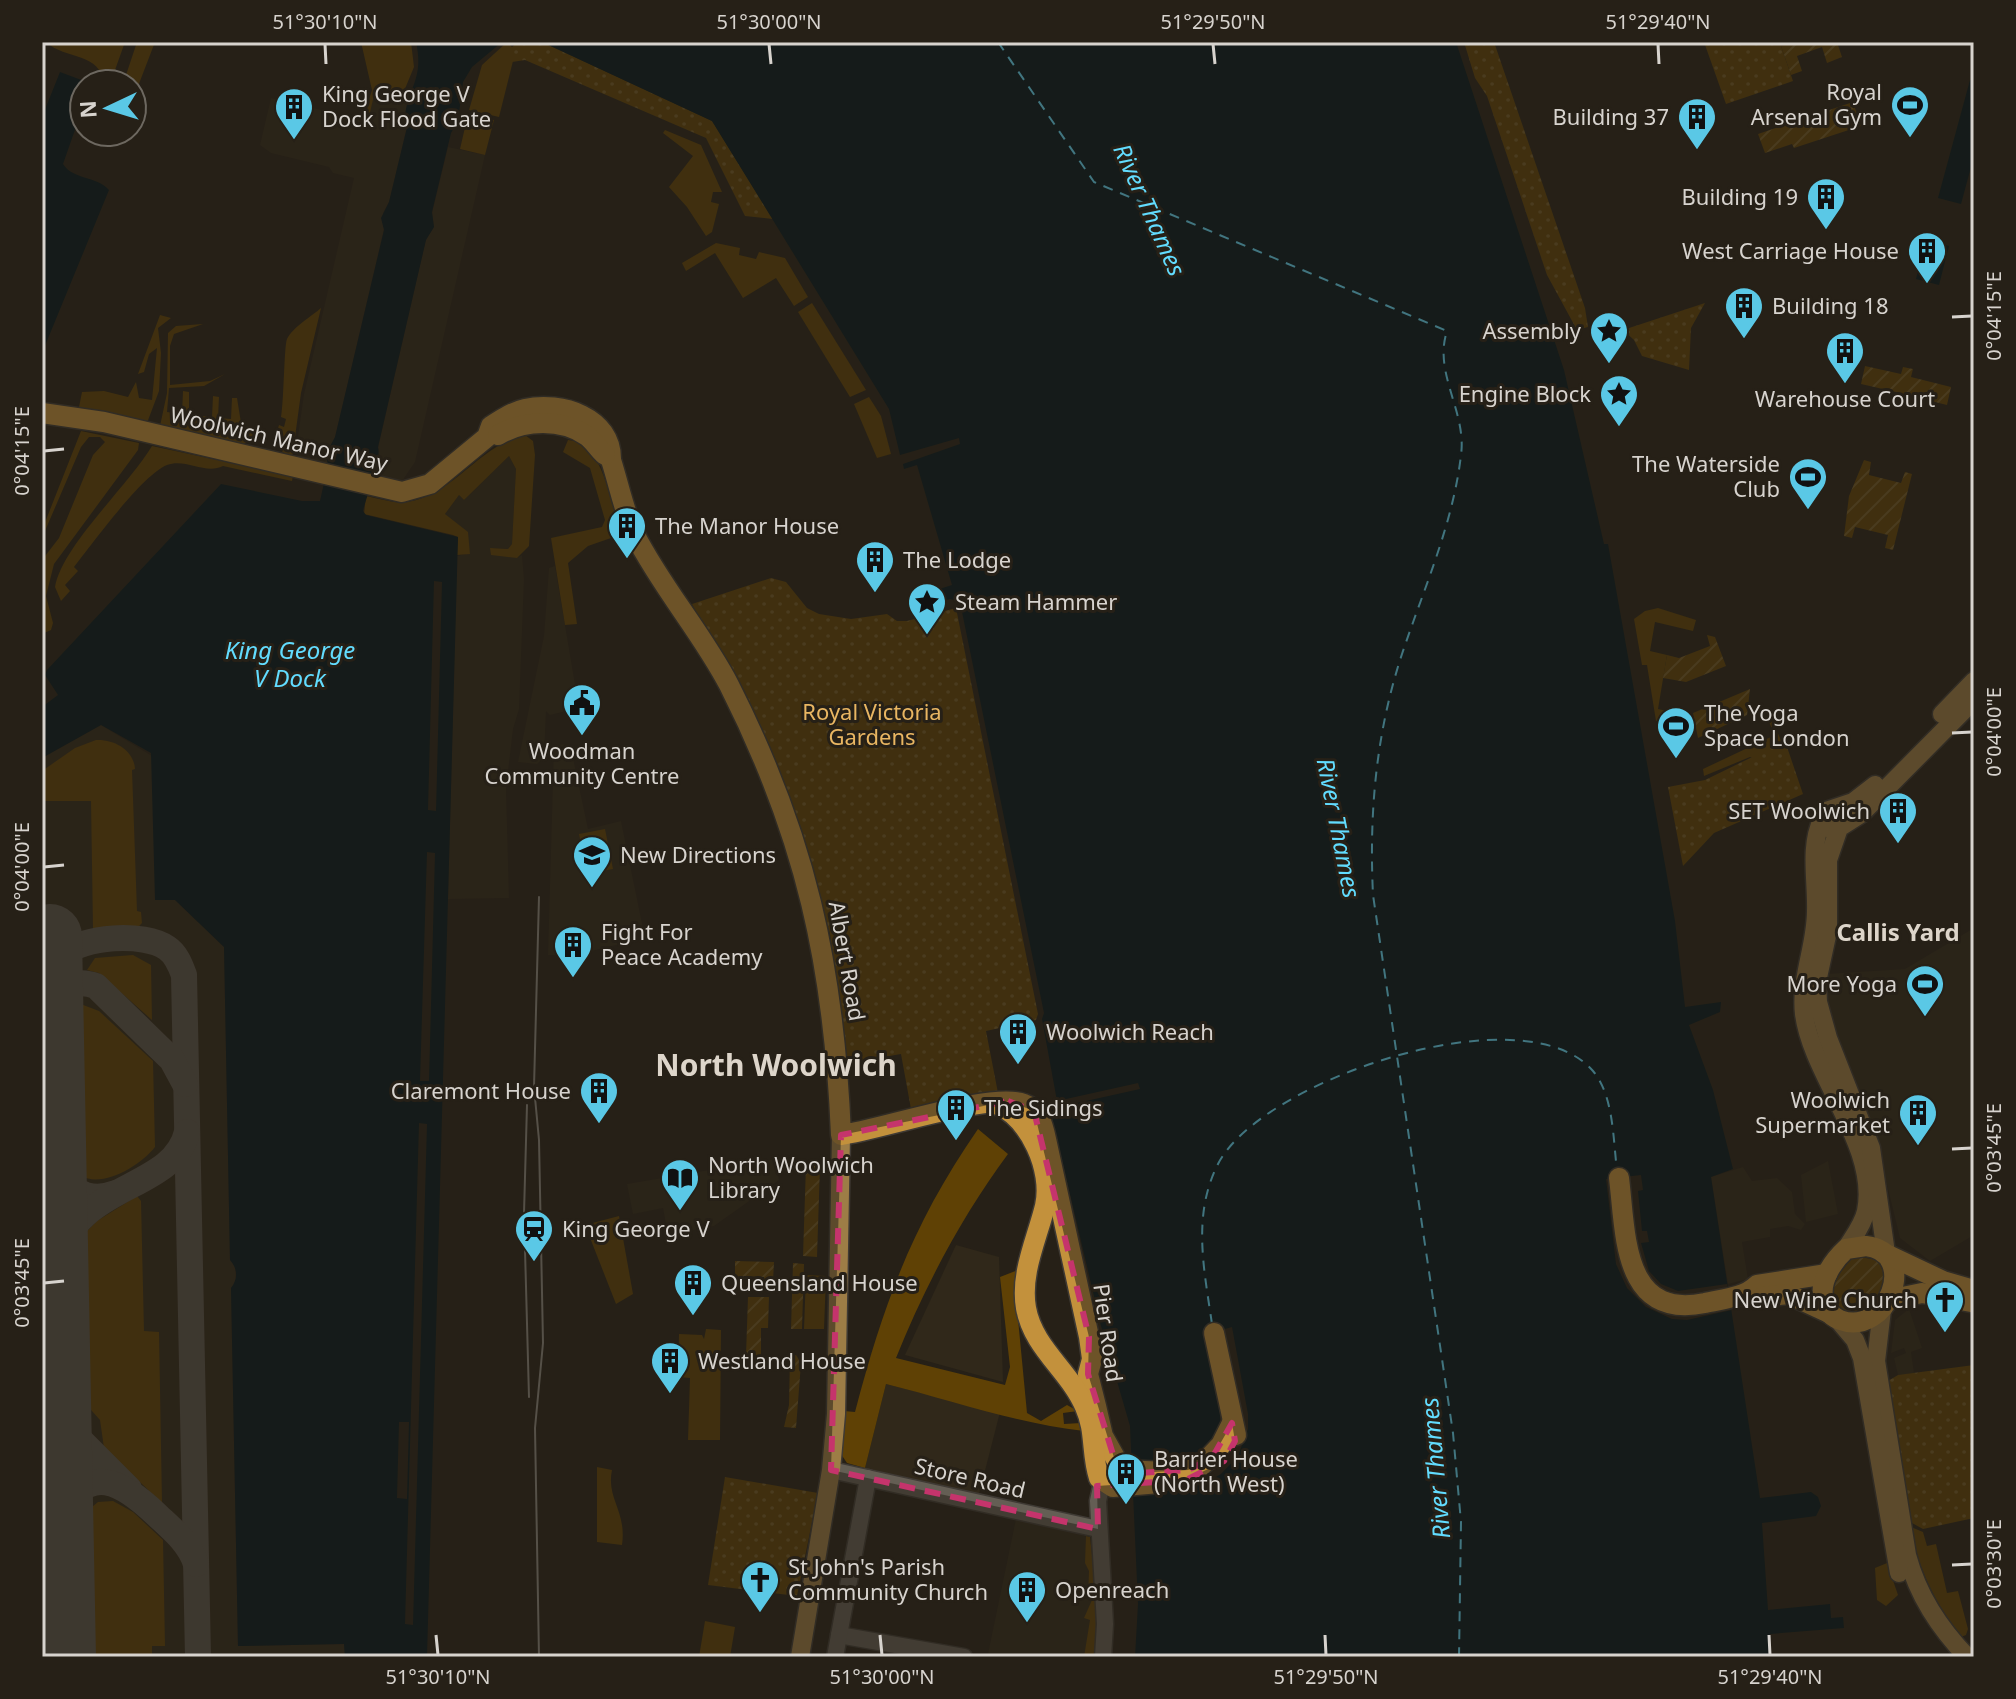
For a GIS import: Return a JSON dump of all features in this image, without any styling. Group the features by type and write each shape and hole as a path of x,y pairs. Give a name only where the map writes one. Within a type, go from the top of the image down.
{"highway":[{"name":"Woolwich Manor Way","path":"42,413 131,429 402,492 425,487 487,437 491,426 529,408 560,407 579,413 596,425 612,448 611,460"},
{"name":"Albert Road","path":"611,460 635,535 727,681 788,823 817,918 829,977 839,1069 841,1135"},
{"name":"Pier Road","path":"841,1135 996,1104 1020,1102 1038,1115 1089,1337 1092,1359 1081,1382 1084,1404 1096,1439 1097,1473 1102,1483"},
{"name":"Pier Road","path":"996,1104 1019,1116 1035,1143 1046,1193 1029,1260 1025,1305 1031,1325 1081,1382 1125,1479"},
{"path":"1619,1178 1628,1252 1635,1273 1647,1290 1663,1301 1680,1305 1739,1295 1758,1298 1788,1294 1834,1316 1864,1322 1885,1305 1922,1293 1974,1302"},
{"path":"1834,1316 1823,1297 1827,1274 1846,1249 1866,1246 1943,1281 1974,1290"},
{"path":"1885,1305 1895,1274 1887,1254"},
{"path":"1739,1295 1757,1285 1827,1274"},
{"path":"1102,1483 1125,1479 1186,1480 1213,1470 1224,1461 1235,1441 1236,1432 1214,1333"}],"main road":[{"path":"1846,1249 1865,1213 1864,1177 1855,1144 1808,1032 1803,989 1813,942 1816,837 1832,818 1861,814 1966,702 1974,681"},
{"path":"1832,818 1827,874 1828,931 1817,982 1818,1002 1828,1038 1871,1148 1887,1254"},
{"name":"Albert Road","path":"800,1657 831,1470 839,1307 841,1135"},
{"path":"1885,1305 1869,1356 1895,1558 1917,1612 1950,1657"},
{"path":"1834,1316 1869,1356 1911,1569 1935,1618 1967,1657"}],"street":[{"name":"Store Road","path":"831,1470 1098,1529"},
{"path":"835,1657 868,1478"},
{"name":"Pier Road","path":"1102,1483 1098,1501 1098,1529 1104,1599 1103,1657"},
{"path":"839,1635 964,1657"}],"highlighted area":[{"path":"1008,1101 1034,1111 1089,1337 1088,1374 1116,1464 1137,1473 1188,1470 1212,1458 1232,1423 1235,1441 1224,1461 1186,1480 1097,1486 1098,1529 831,1470 841,1135"}],"shaded area":[{"path":"375,90 410,98 405,114 408,123 389,202 383,213 384,229 335,438 326,454 328,465 300,460 296,450 304,394 354,178 333,173 329,167 271,153 260,145 271,98 367,121"},
{"path":"448,147 485,155 415,462 400,484 371,477 378,464 378,448 426,239 434,227 432,213"},
{"path":"509,456 516,469 512,544 508,549 491,548 517,558 522,555 524,579 519,709 513,729 506,789 509,898 448,899 457,556 470,553 454,523 445,514 459,495 464,500"},
{"path":"555,566 579,708 550,715 546,711 544,757 537,764 518,762 544,636 549,568"},
{"path":"101,725 152,756 175,900 224,947 230,1259 235,1266 236,1282 231,1289 238,1646 344,1644 345,1657 42,1657 42,758"},
{"name":"New Directions","path":"570,744 588,829 621,821 645,938 575,955 548,955 554,745"},
{"path":"1974,928 1974,1235 1930,1261 1900,1238 1883,1168 1829,1022 1824,994 1826,974 1905,969"},
{"path":"775,1159 779,1180 714,1226 668,1235 663,1208 633,1214 627,1184"},
{"path":"1828,1161 1838,1214 1806,1222 1801,1175"},
{"path":"1743,1167 1752,1181 1777,1178 1792,1192 1795,1214 1805,1224 1801,1230 1788,1226 1770,1229 1770,1237 1742,1242 1748,1279 1728,1284 1711,1177"},
{"path":"956,1245 999,1257 1003,1382 905,1355"},
{"path":"1909,1309 1922,1348 1911,1352 1914,1373 1898,1375 1894,1358 1906,1353 1904,1348 1891,1353 1895,1320"},
{"path":"886,1384 1000,1412 979,1494 865,1468"},
{"path":"1016,1519 1090,1537 1094,1657 1005,1657 988,1654"}],"green space":[{"path":"46,42 125,42 116,68 97,68 90,61"},
{"path":"137,42 155,42 145,68 128,68"},
{"path":"361,42 411,42 414,67 402,96 375,91 368,121 362,120 372,90"},
{"path":"507,42 512,47 518,42 707,132 515,53 499,117 469,110 482,65"},
{"path":"516,42 542,42 712,121 773,219 745,216 706,138 525,60 512,62"},
{"path":"1464,42 1494,42 1585,308 1588,327 1577,330 1547,275 1487,96 1475,78"},
{"path":"1704,42 1792,42 1781,46 1793,81 1726,104"},
{"path":"1791,42 1837,42 1842,57 1827,63 1822,47 1797,56 1802,71 1791,75 1781,46"},
{"path":"1853,102 1861,126 1794,148 1792,144 1765,153 1758,134"},
{"path":"468,114 494,120 485,155 460,149 466,123 469,126 471,123"},
{"path":"665,130 701,145 722,192 713,192 711,202 719,204 712,232 706,236 669,187 693,156 663,133"},
{"path":"716,243 740,248 739,255 756,259 759,252 785,258 808,297 794,306 776,278 743,298 715,253 686,271 682,263"},
{"path":"812,303 866,390 850,397 798,312"},
{"path":"1705,303 1691,328 1689,370 1642,356 1634,340 1623,330"},
{"path":"321,308 301,393 292,459 283,453 277,441 279,425 284,427 286,419 281,417 286,344 294,330"},
{"path":"160,315 171,318 158,328 161,353 159,391 147,423 79,407 82,392 104,391 128,397 136,382 139,398 152,400 157,348 149,354 144,372 138,374"},
{"path":"203,324 174,334 170,346 170,385 210,381 225,374 204,386 169,388 167,412 182,414 183,391 189,392 189,415 212,417 213,396 219,397 218,418 231,419 232,398 237,398 242,429 259,427 261,435 252,442 240,444 160,426 167,393 168,333 176,326"},
{"path":"1865,366 1901,374 1903,367 1913,369 1911,377 1951,387 1947,405 1906,395 1904,401 1895,399 1896,392 1861,384"},
{"path":"869,397 881,416 891,454 877,458 854,404"},
{"path":"81,431 139,443 138,450 54,564 46,596 53,623 51,630 42,634 42,560 59,538 93,455 105,442 100,437 89,437 81,447 42,538 42,530"},
{"path":"525,435 533,441 535,455 529,546 517,558 491,555 490,548 508,549 512,544 516,469 509,456 464,500 459,495 445,514 468,532 470,554 457,555 458,537 453,535 364,514 366,496 392,502 424,497 439,490 494,448"},
{"path":"568,440 580,443 596,461 619,523 611,538 588,546 568,563 577,624 565,625 551,538 602,527 605,520 590,468 563,452"},
{"path":"152,446 293,476 292,481 223,466 209,469 181,463 167,465 132,495 93,542 74,567 78,571 65,585 70,591 61,601 55,587 70,553"},
{"path":"1864,460 1871,462 1869,475 1901,483 1905,472 1912,474 1893,550 1885,548 1888,535 1855,527 1852,538 1844,536 1849,496"},
{"name":"Royal Victoria Gardens","path":"771,578 786,582 807,608 819,614 851,619 887,614 897,621 907,621 956,608 1038,1014 1036,1020 986,1031 998,1093 911,1109 901,1054 848,1063 830,934 792,808 692,604"},
{"path":"1658,608 1696,620 1693,631 1655,622 1650,651 1667,655 1658,709 1689,716 1656,721 1647,665 1642,665 1634,619 1645,611"},
{"path":"1707,635 1715,637 1726,666 1686,682 1663,678 1667,655 1679,658 1710,646"},
{"path":"1750,689 1747,715 1698,738 1693,713"},
{"path":"1754,714 1771,718 1784,747 1757,760 1750,757 1704,776 1703,769 1775,735 1768,720 1754,718"},
{"path":"96,740 110,741 122,747 134,762 137,911 141,912 142,923 137,928 93,929 91,801 42,801 42,771 75,748"},
{"path":"1785,741 1803,794 1714,833 1683,866 1668,787 1705,780"},
{"path":"605,829 613,869 587,874 579,834"},
{"path":"133,955 151,965 152,1020 99,973 87,970 95,958"},
{"path":"78,1003 99,1011 153,1061 155,1147 131,1168 100,1179 81,1176"},
{"path":"978,1129 1008,1154 946,1252 896,1358 1005,1385 1010,1367 1000,1277 1018,1270 1016,1298 1027,1413 1041,1421 1067,1405 1078,1411 1063,1413 1064,1424 1081,1423 1084,1431 1009,1417 886,1384 865,1468 847,1463 841,1454 844,1411 855,1412 877,1335 918,1231 935,1197"},
{"path":"806,1165 820,1166 817,1257 803,1256"},
{"path":"137,1196 141,1201 144,1331 159,1332 162,1503 104,1448 100,1420 84,1402 82,1236 97,1221"},
{"path":"619,1216 633,1294 616,1304 585,1225"},
{"path":"1854,1256 1878,1260 1886,1278 1867,1307 1847,1313 1832,1300 1831,1283"},
{"path":"735,1261 774,1262 773,1282 765,1282 764,1277 744,1276 743,1281 735,1281"},
{"path":"793,1263 804,1264 802,1329 791,1329"},
{"path":"806,1275 826,1276 824,1329 804,1329"},
{"path":"748,1297 769,1297 768,1328 761,1328 761,1356 746,1355"},
{"path":"706,1329 721,1330 720,1440 688,1440 690,1378 678,1377 679,1334 702,1335 704,1339"},
{"path":"796,1355 801,1363 796,1428 784,1427 789,1405 790,1356"},
{"path":"1974,1365 1974,1518 1923,1529 1912,1523 1888,1381 1898,1375"},
{"path":"597,1467 612,1470 612,1489 622,1523 622,1545 597,1542"},
{"path":"725,1477 818,1493 797,1596 708,1585"},
{"path":"113,1501 133,1512 163,1540 165,1646 152,1646 152,1657 89,1657 86,1512 98,1502"},
{"path":"1911,1527 1923,1532 1927,1546 1936,1544 1947,1593 1958,1591 1968,1629 1966,1635 1961,1637 1929,1585"},
{"path":"1086,1536 1090,1537 1098,1608 1094,1657 1084,1657 1090,1620 1084,1618 1092,1600 1088,1599"},
{"path":"1887,1563 1898,1595 1886,1606 1877,1600 1875,1568"},
{"path":"705,1621 735,1627 730,1657 699,1657"}],"water":[{"name":"King George V Dock","path":"416,42 502,42 472,67 463,82 458,121 451,133 432,212 434,227 426,240 378,447 376,468 363,511 366,515 458,537 427,1657 345,1657 344,1644 238,1646 231,1288 236,1274 230,1260 224,947 175,900 155,900 151,753 101,725 42,758 42,707 58,695 45,675 47,670 221,484 302,501 320,501 328,465 326,454 335,437 384,230 381,218 389,202 408,123 405,122 406,111 418,67"},
{"name":"River Thames","path":"542,42 1456,42 1564,370 1604,544 1608,544 1675,921 1685,1007 1721,1002 1720,1012 1689,1025 1713,1090 1733,1169 1711,1177 1760,1498 1811,1492 1818,1497 1821,1506 1816,1516 1762,1523 1768,1610 1830,1604 1831,1618 1843,1617 1844,1628 1770,1634 1770,1657 1135,1657 1138,1604 1130,1426 1101,1326 1050,1109 1140,1089 1138,1083 1057,1101 1042,1019 1044,1013 960,602 950,599 917,608 915,597 952,585 917,465 904,469 903,464 960,444 959,438 900,455 889,409 712,121"},
{"path":"60,72 68,75 69,148 63,164 73,173 98,182 109,190 42,353 42,117"},
{"path":"1970,80 1974,81 1974,156 1961,204 1938,198"},
{"path":"1926,240 1949,246 1939,285 1916,279"}],"pier":[{"path":"434,581 442,582 436,811 428,810"},
{"path":"427,852 435,853 429,1081 420,1081"},
{"path":"419,1123 427,1124 413,1625 405,1624"},
{"path":"1641,1175 1643,1190 1638,1191 1642,1231 1647,1231 1649,1242 1641,1243 1649,1271 1661,1284 1678,1291 1727,1284 1732,1310 1687,1320 1672,1319 1646,1307 1627,1288 1616,1264 1606,1179"},
{"path":"1232,1327 1248,1414 1248,1429 1238,1456 1221,1474 1202,1485 1133,1492 1208,1449 1220,1427 1220,1414 1203,1335"},
{"path":"399,1422 409,1422 407,1499 397,1498"}],"ferry route":[{"path":"998,42 1094,182 1447,331 1444,362 1462,439 1461,455 1445,531 1402,654 1386,713 1376,773 1372,864 1373,895 1453,1433 1461,1522 1459,1657"},
{"path":"1212,1324 1202,1242 1205,1203 1218,1164 1244,1133 1285,1103 1337,1077 1396,1056 1455,1043 1511,1040 1559,1049 1593,1071 1600,1081 1609,1105 1617,1170"}],"taxiway":[{"path":"51,985 63,955 84,944 114,938 144,940 167,948 175,956 184,975 198,1657"},
{"path":"51,1009 58,995 68,987 81,983 96,986 172,1060 185,1084"},
{"path":"56,1266 66,1238 82,1218 101,1202 163,1167 178,1152 187,1132"},
{"path":"54,1156 63,1176 76,1190 94,1196 116,1193"},
{"path":"59,1400 67,1427 129,1489"},
{"path":"61,1517 71,1499 82,1488 94,1482 106,1482 145,1504 175,1532 190,1550 196,1564"}],"runway":[{"path":"50,936 64,1657"}],"tram line":[{"path":"539,897 534,1087 539,1140 543,1343 535,1428 539,1657"},
{"path":"527,1105 524,1213 529,1397"}],"place":[{"name":"Royal Arsenal Gym","path":"1910,139"},
{"name":"King George V Dock Flood Gate","path":"294,141"},
{"name":"Building 37","path":"1697,151"},
{"name":"Building 19","path":"1826,231"},
{"name":"West Carriage House","path":"1927,285"},
{"name":"Building 18","path":"1744,340"},
{"name":"Assembly","path":"1609,365"},
{"name":"Warehouse Court","path":"1845,385"},
{"name":"Engine Block","path":"1619,428"},
{"name":"The Waterside Club","path":"1808,511"},
{"name":"The Manor House","path":"627,560"},
{"name":"The Lodge","path":"875,594"},
{"name":"Steam Hammer","path":"927,636"},
{"name":"Woodman Community Centre","path":"582,737"},
{"name":"The Yoga Space London","path":"1676,760"},
{"name":"SET Woolwich","path":"1898,845"},
{"name":"New Directions","path":"592,889"},
{"name":"Fight For Peace Academy","path":"573,979"},
{"name":"More Yoga","path":"1925,1018"},
{"name":"Woolwich Reach","path":"1018,1066"},
{"name":"Claremont House","path":"599,1125"},
{"name":"The Sidings","path":"956,1142"},
{"name":"Woolwich Supermarket","path":"1918,1147"},
{"name":"North Woolwich Library","path":"680,1212"},
{"name":"King George V","path":"534,1263"},
{"name":"Queensland House","path":"693,1317"},
{"name":"New Wine Church","path":"1945,1334"},
{"name":"Westland House","path":"670,1395"},
{"name":"Barrier House (North West)","path":"1126,1506"},
{"name":"St John's Parish Community Church","path":"760,1614"},
{"name":"Openreach","path":"1027,1624"}],"district":[{"name":"Callis Yard","path":"1898,933"},
{"name":"North Woolwich","path":"776,1066"}]}
